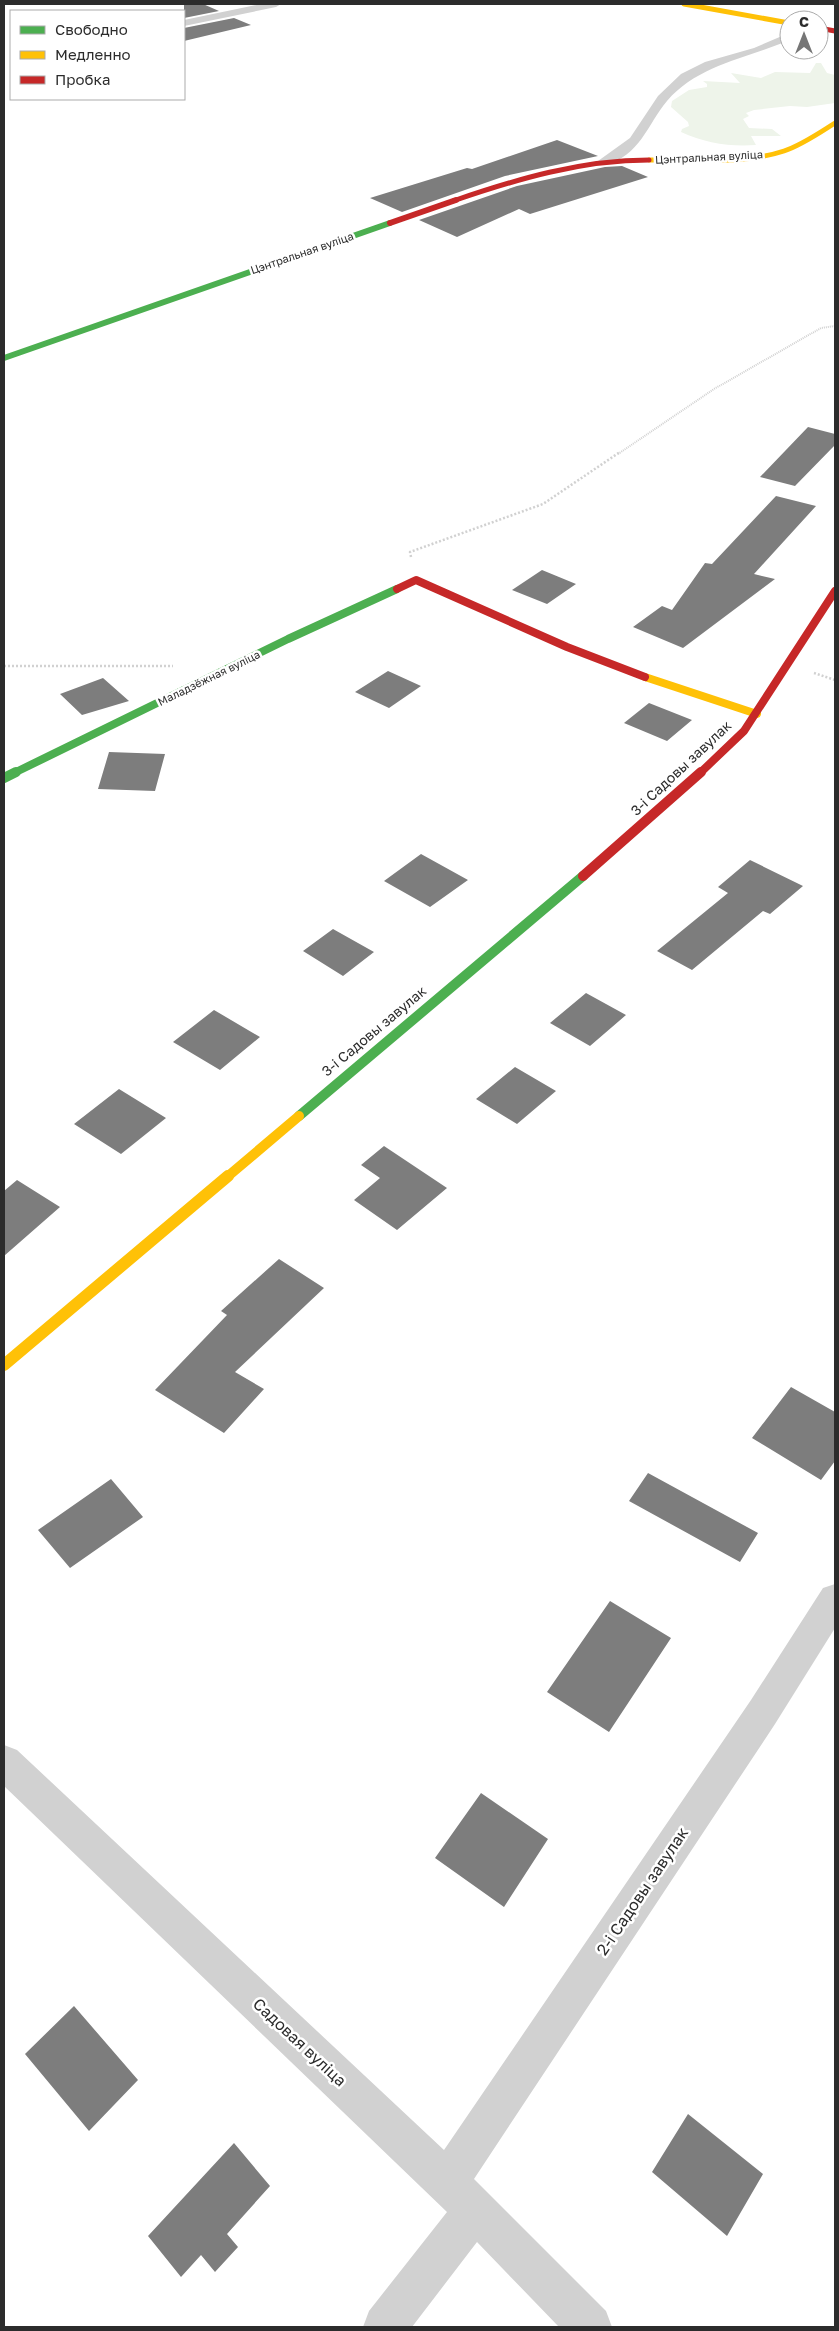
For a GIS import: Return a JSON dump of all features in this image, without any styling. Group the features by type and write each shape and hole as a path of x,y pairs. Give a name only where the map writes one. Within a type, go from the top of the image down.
{"street":[{"path":"185,24 276,4"},
{"path":"684,4 779,21"},
{"name":"Цэнтральная вуліца","path":"605,162 621,153 634,141 662,99 685,77 709,64 758,50 779,41"},
{"name":"Цэнтральная вуліца","path":"4,358 474,192 545,172 605,162 762,155 794,147 835,123"},
{"path":"416,580 567,647 665,684 757,714"},
{"name":"Маладзёжная вуліца","path":"4,778 288,639 416,580"},
{"name":"3-і Садовы завулак","path":"4,1365 613,851 723,752 744,731 757,714 789,666 835,590"},
{"name":"2-і Садовы завулак","path":"385,2327 461,2196 835,1599"},
{"name":"Садовая вуліца","path":"4,1762 461,2196 590,2327"}],"path":[{"path":"416,580 410,552 544,504 714,389 821,328 835,326"},
{"path":"4,666 176,666"}],"shaded area":[{"path":"816,63 821,63 827,73 835,75 835,103 807,107 790,106 754,110 746,113 749,116 743,119 749,128 772,129 781,136 751,136 756,145 737,145 708,141 681,132 682,129 689,126 688,122 671,107 672,101 689,90 707,87 707,84 703,81 740,83 731,73 761,78 775,72 810,73"}],"building":[{"path":"184,4 203,4 219,11 185,18"},
{"path":"234,18 251,25 185,41 185,28"},
{"path":"557,140 598,156 505,176 402,212 370,198 467,168 472,169"},
{"path":"622,166 648,177 530,214 519,209 457,237 419,220 517,186 605,167"},
{"path":"808,427 835,434 835,445 795,486 760,477"},
{"path":"776,496 816,506 754,574 775,579 683,648 633,627 662,606 672,610 705,563 712,564"},
{"path":"542,570 576,584 547,604 512,590"},
{"path":"388,671 421,686 389,708 355,692"},
{"path":"103,678 129,701 82,715 60,694"},
{"path":"649,703 692,720 667,741 624,723"},
{"path":"109,752 165,754 155,791 98,789"},
{"path":"421,854 468,880 430,907 384,881"},
{"path":"750,860 803,886 770,914 763,911 692,970 657,951 728,893 718,887"},
{"path":"333,929 374,952 343,976 303,951"},
{"path":"586,993 626,1015 590,1046 550,1023"},
{"path":"214,1010 260,1037 220,1070 173,1042"},
{"path":"515,1067 556,1091 517,1124 476,1099"},
{"path":"119,1089 166,1118 121,1154 74,1124"},
{"path":"384,1146 447,1188 397,1230 354,1200 380,1178 361,1165"},
{"path":"17,1180 60,1207 4,1256 4,1191"},
{"path":"279,1259 324,1288 235,1372 264,1389 224,1433 155,1390 227,1315 221,1311"},
{"path":"791,1387 835,1412 835,1461 821,1480 752,1438"},
{"path":"648,1473 758,1533 740,1562 629,1501"},
{"path":"111,1479 143,1517 70,1568 38,1530"},
{"path":"610,1601 671,1638 609,1732 547,1692"},
{"path":"481,1793 548,1839 504,1907 435,1858"},
{"path":"74,2006 138,2080 89,2131 25,2054"},
{"path":"688,2114 763,2174 727,2236 652,2172"},
{"path":"234,2143 270,2186 227,2234 238,2247 215,2272 201,2255 181,2277 148,2236"}],"traffic: fast":[{"path":"4,358 390,223"},
{"path":"4,778 288,639 397,589"},
{"path":"299,1116 583,876"}],"traffic: slow":[{"path":"684,4 779,21"},
{"path":"649,160 730,159 762,156 784,151 835,123"},
{"path":"645,677 757,714"},
{"path":"4,1365 299,1116"}],"traffic: jam":[{"path":"829,30 835,31"},
{"path":"390,223 468,195 548,172 603,161 649,160"},
{"path":"397,589 416,580 567,647 645,677"},
{"path":"583,876 716,759 744,731 835,591"}]}
